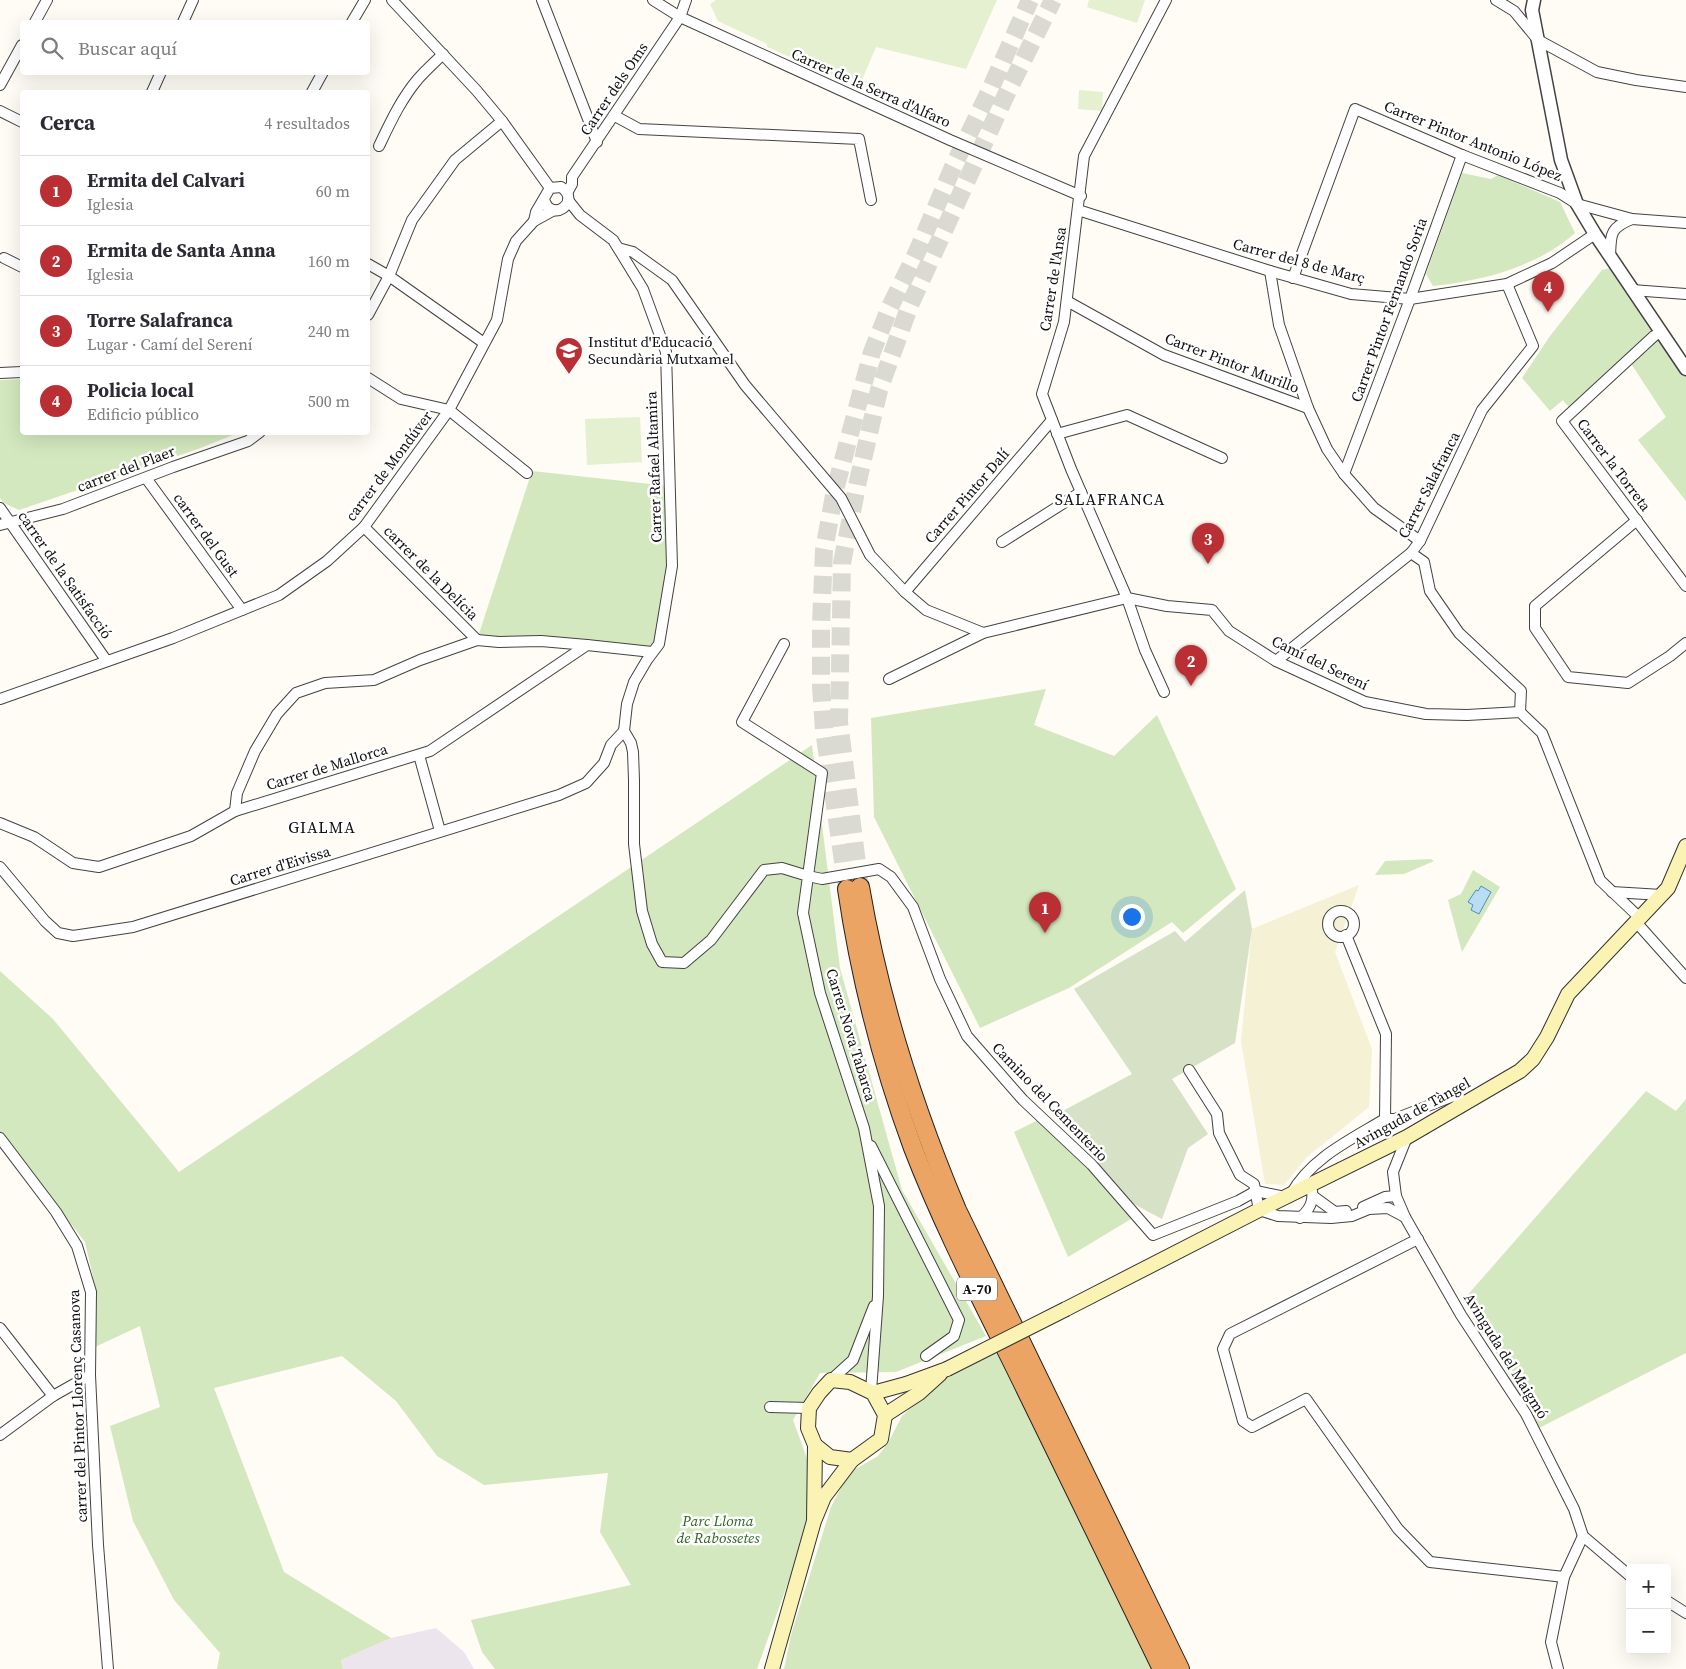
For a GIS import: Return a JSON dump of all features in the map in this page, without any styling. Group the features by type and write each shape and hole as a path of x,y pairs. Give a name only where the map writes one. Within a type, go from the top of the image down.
{"highway":[{"name":"A-70","path":"1162,1669 957,1246 914,1149 886,1070 867,998 854,935 853,888 867,927 895,1039 931,1149 957,1210 1180,1669"}],"main road":[{"name":"Avinguda de Tàngel","path":"947,1369 1259,1210 1288,1196 1312,1190 1407,1137 1520,1070 1533,1059 1568,994 1668,888 1686,846"},
{"path":"872,1392 906,1384 947,1369"},
{"path":"885,1415 919,1393 947,1369"},
{"path":"772,1669 814,1521 824,1497 852,1460 881,1439 885,1415 872,1392 850,1382 831,1380 809,1408 808,1428 815,1445 814,1521"},
{"path":"815,1445 830,1457 852,1460"}],"street":[{"path":"36,20 47,0"},
{"path":"184,20 193,0"},
{"path":"353,20 365,0"},
{"path":"392,0 502,121 554,187 564,189 568,196 565,207 557,210 547,206 544,198 545,195 554,187 572,177"},
{"path":"542,0 597,142"},
{"name":"Carrer de la Serra d'Alfaro","path":"653,0 680,17 950,140 1080,196"},
{"name":"Carrer dels Oms","path":"568,196 572,177 615,116 680,17 686,0"},
{"name":"Carrer de l'Ansa","path":"1164,692 1145,650 1127,598 1081,492 1042,394 1064,322 1084,156 1166,0"},
{"path":"1496,0 1514,11 1538,40 1597,72 1686,87"},
{"path":"1516,0 1520,18"},
{"path":"1534,0 1532,10 1561,160 1577,204 1610,257 1686,369"},
{"path":"0,85 20,49"},
{"path":"378,146 409,91 421,75 443,54"},
{"path":"153,90 160,75"},
{"path":"313,90 321,75"},
{"name":"Carrer Pintor Antonio López","path":"1293,278 1356,109 1462,155 1560,193 1577,204 1632,219 1686,222"},
{"path":"0,111 20,121"},
{"path":"615,116 640,129 859,139 871,200"},
{"path":"370,311 388,276 412,220 456,160 502,121"},
{"name":"Carrer Pintor Fernando Soria","path":"1344,474 1410,300 1462,155"},
{"name":"Carrer Rafael Altamira","path":"568,196 580,215 613,240 643,289 666,352 672,566 659,644 652,652"},
{"name":"carrer de Mondúver","path":"534,222 536,212 544,198"},
{"name":"Carrer Rafael Altamira","path":"557,210 580,215"},
{"name":"carrer de Mondúver","path":"0,699 106,660 173,638 279,595 327,561 364,527 449,410 468,378 497,320 508,259 516,241 534,222 557,210"},
{"name":"Carrer del 8 de Març","path":"1078,210 1270,271 1351,294 1410,300 1507,284 1552,263 1595,234"},
{"path":"1610,257 1610,234 1619,224 1632,219"},
{"path":"618,248 633,252 672,280 745,386 841,498 870,555 905,592 926,610 983,633"},
{"path":"4,258 20,266"},
{"path":"370,265 484,343"},
{"path":"1270,271 1279,325 1308,408 1327,450 1344,474 1374,508 1420,541"},
{"name":"Carrer Salafranca","path":"1276,661 1411,552 1420,541 1482,410 1533,346 1507,284"},
{"path":"1632,290 1686,294"},
{"name":"Carrer Pintor Murillo","path":"1067,301 1164,355 1308,408"},
{"name":"Carrer la Torreta","path":"1661,332 1654,336 1562,421 1686,586"},
{"path":"0,373 20,372"},
{"path":"370,379 401,399 449,410 527,473"},
{"path":"1057,434 1128,415 1222,458"},
{"name":"Carrer Pintor Dalí","path":"905,592 1052,420"},
{"name":"carrer del Plaer","path":"5,524 63,509 248,441 256,435"},
{"name":"carrer del Gust","path":"146,478 242,610"},
{"path":"1002,542 1081,492"},
{"name":"carrer de la Satisfacció","path":"0,508 5,524 106,660"},
{"path":"1637,520 1535,606 1535,628 1568,678 1628,683 1670,656 1686,643"},
{"name":"carrer de la Delícia","path":"364,527 477,640"},
{"path":"1411,552 1424,562 1430,591 1459,633 1521,691 1520,712 1542,733 1600,880 1638,920 1686,978"},
{"path":"889,679 983,633 1127,598"},
{"name":"Camí del Serení","path":"1127,598 1167,606 1212,610 1229,630 1276,661 1364,702 1426,714 1467,715 1520,712"},
{"path":"235,811 237,793 255,751 277,714 296,693 325,683 374,680 420,660 477,640 499,642 541,641 652,652 630,692 624,731 632,743 633,752 634,844 642,911 652,944 662,962 684,963 712,940 764,870 782,868 808,876"},
{"name":"Carrer Nova Tabarca","path":"784,644 742,722 822,773 803,913 820,994 865,1133 879,1206 878,1296 872,1392"},
{"name":"Carrer de Mallorca","path":"0,823 34,837 73,863 99,867 191,836 235,811 430,751 587,645"},
{"name":"Carrer d'Eivissa","path":"0,867 45,921 58,933 73,936 133,927 559,795 586,783 604,763 611,745 624,731"},
{"path":"419,755 440,831"},
{"name":"Camino del Cementerio","path":"808,876 822,879 879,870 891,877 913,907 940,979 967,1036 1023,1100 1092,1165 1153,1235 1238,1201 1254,1187"},
{"path":"1612,892 1662,895"},
{"path":"1346,935 1386,1034 1384,1119"},
{"path":"1189,1070 1216,1114 1219,1133 1240,1175 1254,1187 1288,1196 1299,1179 1319,1160 1384,1119 1395,1119 1453,1096 1466,1102"},
{"path":"865,1133 959,1320 954,1336 926,1356"},
{"name":"Avinguda del Maigmó","path":"1407,1137 1394,1172 1396,1196 1405,1216 1461,1315 1526,1414 1574,1509 1583,1536"},
{"name":"carrer del Pintor Llorenç Casanova","path":"0,1138 56,1212 77,1246 91,1292 90,1375 98,1545 108,1669"},
{"path":"1254,1187 1259,1210 1278,1216 1331,1218 1352,1216 1370,1209 1388,1208 1405,1216"},
{"path":"1312,1190 1335,1212 1357,1209 1385,1197 1396,1196"},
{"path":"1300,1218 1309,1210 1312,1190"},
{"path":"1418,1239 1230,1334 1223,1349 1243,1421 1252,1427 1306,1400 1398,1529 1430,1562 1564,1577"},
{"path":"831,1380 853,1360 878,1296"},
{"path":"0,1328 53,1396"},
{"path":"0,1435 53,1396 90,1375"},
{"path":"770,1408 809,1408"},
{"path":"1558,1669 1551,1642 1564,1577 1583,1536 1626,1573"},
{"path":"1671,1604 1686,1613"}],"shaded area":[{"path":"1359,885 1335,952 1372,1049 1369,1107 1307,1157 1284,1185 1265,1184 1241,1041 1252,929"},
{"path":"436,1628 464,1652 474,1669 343,1669 341,1660 391,1638"}],"green space":[{"path":"715,0 997,0 966,69 876,47 859,87 767,47 767,44 718,21 710,4"},
{"path":"1089,0 1145,0 1137,23 1087,7"},
{"path":"1079,90 1103,92 1102,111 1078,109"},
{"path":"1462,173 1491,179 1498,175 1560,202 1575,233 1544,255 1508,270 1471,280 1433,286 1426,274"},
{"path":"1610,268 1654,336 1661,332 1686,369 1686,501 1638,440 1666,417 1628,359 1572,411 1563,400 1550,411 1522,378 1550,336 1602,270"},
{"path":"20,379 20,435 233,435 198,449 19,510 4,503 0,498 0,380"},
{"path":"640,417 642,462 587,465 585,419"},
{"path":"532,471 669,486 672,566 652,652 477,640"},
{"path":"1046,689 1034,725 1114,756 1157,715 1236,889 1183,933 1172,922 1069,988 980,1028 874,817 871,718"},
{"name":"Parc Lloma de Rabossetes","path":"812,745 840,968 902,1190 986,1336 896,1372 820,1373 793,1420 809,1464 807,1517 791,1574 757,1669 495,1669 482,1652 471,1620 631,1585 600,1532 608,1473 484,1485 437,1456 396,1401 342,1356 214,1388 284,1572 391,1638 341,1660 343,1669 217,1669 220,1653 174,1600 133,1521 110,1426 160,1407 140,1326 95,1347 97,1294 85,1242 0,1133 0,971 53,1019 179,1172"},
{"path":"1431,859 1434,861 1404,874 1375,875 1385,861"},
{"path":"1473,870 1500,887 1462,952 1448,900 1461,894"},
{"path":"1245,890 1252,929 1235,1043 1172,1079 1208,1134 1188,1148 1162,1219 1130,1202 1057,1114 1132,1074 1074,989 1175,931 1185,942"},
{"path":"1646,1091 1676,1111 1686,1099 1686,1353 1539,1428 1465,1298"},
{"path":"1042,1118 1136,1216 1068,1257 1014,1132"},
{"path":"999,1348 1153,1669 784,1669 791,1635 831,1507 845,1480 854,1470 878,1456 888,1443 902,1416 922,1397 950,1376 955,1368"}],"water":[{"path":"1481,886 1491,892 1479,914 1471,910 1473,905 1468,902"}],"tunnel":[{"path":"847,889 824,730 821,686 824,550 835,490 872,352 890,307 917,252 953,167 1030,0"},
{"path":"860,887 839,722 842,563 858,481 879,390 910,305 1005,97 1053,0"}],"place":[{"name":"Policia local","path":"1548,312"},
{"name":"Institut d'Educació Secundària Mutxamel","path":"569,375"},
{"name":"Torre Salafranca","path":"1208,564"},
{"name":"Ermita de Santa Anna","path":"1191,686"},
{"name":"Ermita del Calvari","path":"1045,933"}],"district":[{"name":"SALAFRANCA","path":"1110,499"},
{"name":"GIALMA","path":"322,827"}]}
